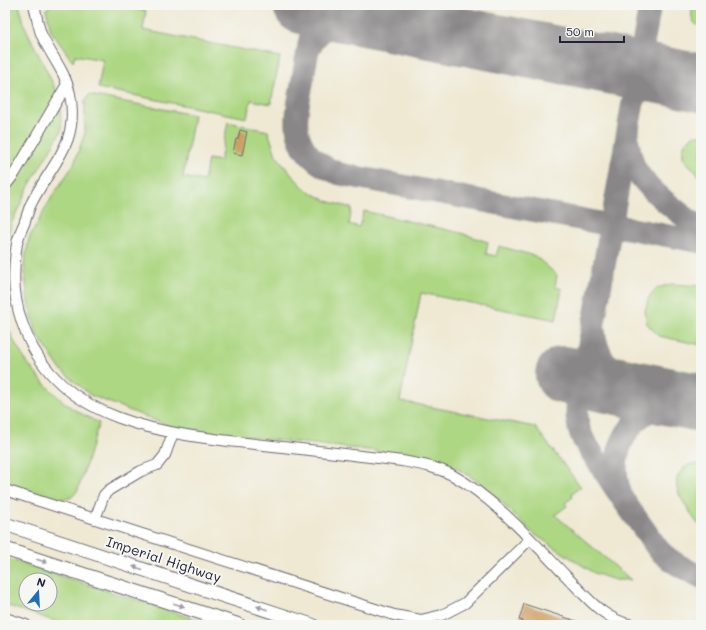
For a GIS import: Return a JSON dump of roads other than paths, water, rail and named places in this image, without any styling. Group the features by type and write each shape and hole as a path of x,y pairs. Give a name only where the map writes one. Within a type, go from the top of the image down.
{"main road":[{"name":"Imperial Highway","path":"5,524 312,625"},
{"path":"5,549 239,625"}],"street":[{"path":"34,5 42,36 64,74 70,93 72,115 70,134 64,152 30,206 18,240 15,261 14,294 20,320 31,345 45,367 64,387 88,404 115,417 142,426 173,433 402,460 428,466 453,475 480,492 609,617 632,625"},
{"path":"5,186 15,173 67,84"},
{"path":"95,519 104,495 109,490 141,471 156,465 165,455 173,433"},
{"path":"5,490 394,615 421,620 442,615 465,603 530,539"},
{"path":"5,618 26,625"}]}
